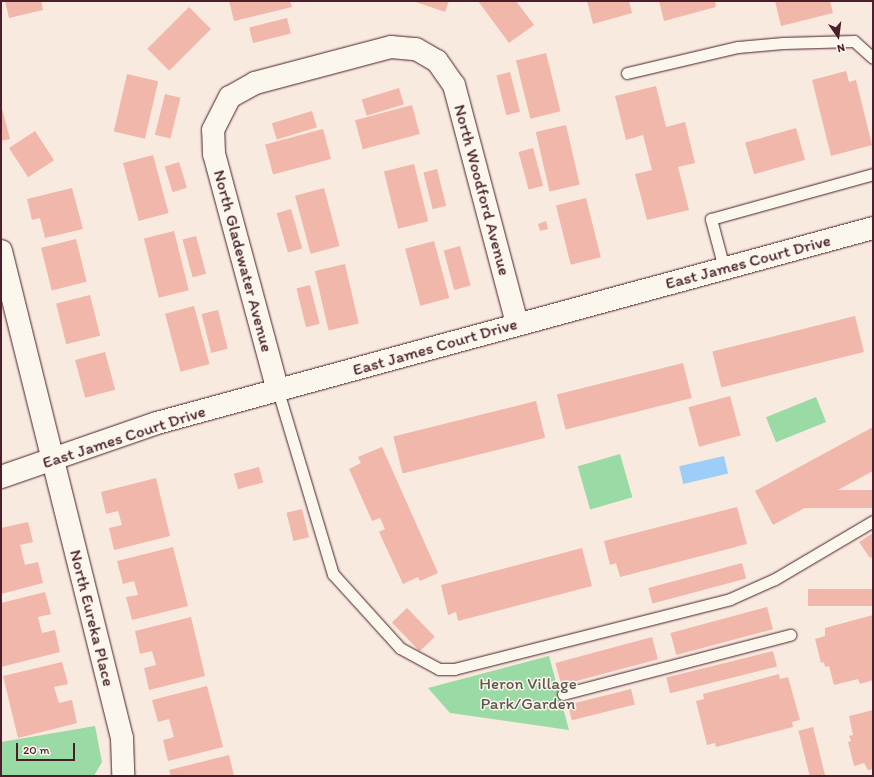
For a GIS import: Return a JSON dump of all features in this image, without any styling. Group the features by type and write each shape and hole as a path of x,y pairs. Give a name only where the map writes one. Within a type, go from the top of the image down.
{"street":[{"name":"North Gladewater Avenue","path":"278,391 214,154 213,130 230,97 255,83 391,46 416,49 438,61"},
{"name":"North Woodford Avenue","path":"438,61 454,85 517,324"},
{"name":"East James Court Drive","path":"1,477 52,461 157,423 873,228"},
{"name":"North Eureka Place","path":"1,251 122,738 123,776"}],"lane":[{"path":"627,73 738,47 783,43 854,41 873,58"},
{"path":"724,268 711,219 873,174"},
{"path":"278,391 333,574 400,648 439,669 454,669 730,599 775,579 873,521"},
{"path":"563,694 790,635"}],"green space":[{"path":"816,397 826,422 776,442 766,417"},
{"path":"620,454 632,497 590,509 578,466"},
{"name":"Heron Village Park/Garden","path":"549,656 569,730 450,713 428,688"},
{"path":"95,726 102,762 94,776 1,776 1,742"}],"water":[{"path":"724,456 728,474 683,484 679,466"}],"building":[{"path":"5,1 41,1 43,10 9,18"},
{"path":"229,1 290,1 292,7 234,21"},
{"path":"413,1 449,1 445,12"},
{"path":"478,1 516,1 534,25 509,43"},
{"path":"587,1 629,1 632,13 593,24"},
{"path":"659,1 715,1 716,7 664,21"},
{"path":"775,1 830,1 833,13 781,26"},
{"path":"189,7 211,29 169,71 147,49"},
{"path":"287,18 291,34 253,43 249,27"},
{"path":"546,53 561,111 530,119 516,60"},
{"path":"846,71 849,82 856,80 872,145 831,156 812,80"},
{"path":"510,72 520,112 506,115 496,75"},
{"path":"127,74 158,81 145,139 114,131"},
{"path":"656,86 666,127 685,122 695,163 678,167 689,210 647,220 635,174 652,170 643,135 626,140 615,96"},
{"path":"399,88 404,104 367,116 362,99"},
{"path":"165,94 181,98 170,139 155,135"},
{"path":"1,105 10,139 1,141"},
{"path":"412,105 420,134 363,149 355,120"},
{"path":"312,111 317,127 277,140 272,123"},
{"path":"566,125 580,184 550,191 536,132"},
{"path":"796,128 805,160 754,174 745,143"},
{"path":"323,129 331,159 273,174 265,145"},
{"path":"35,131 54,160 28,177 9,148"},
{"path":"533,148 543,186 529,190 519,152"},
{"path":"153,155 169,213 139,221 123,163"},
{"path":"179,162 187,188 173,192 165,166"},
{"path":"414,164 428,221 398,229 384,171"},
{"path":"437,169 446,206 433,209 423,172"},
{"path":"72,188 83,229 45,238 40,218 32,220 27,199"},
{"path":"324,188 340,246 311,254 295,196"},
{"path":"586,198 601,257 571,265 556,205"},
{"path":"291,209 302,248 288,253 277,213"},
{"path":"546,221 548,229 540,231 538,224"},
{"path":"174,231 189,290 159,298 144,238"},
{"path":"196,236 206,274 193,277 182,240"},
{"path":"76,239 87,282 52,290 41,248"},
{"path":"434,241 449,298 420,306 405,249"},
{"path":"460,246 471,286 454,290 444,250"},
{"path":"345,264 359,323 329,330 315,271"},
{"path":"310,285 320,324 306,327 296,288"},
{"path":"90,295 100,336 66,344 56,303"},
{"path":"194,306 210,364 181,372 165,314"},
{"path":"218,310 228,349 211,353 202,314"},
{"path":"855,316 864,352 721,387 712,352"},
{"path":"105,352 115,390 85,398 75,360"},
{"path":"683,363 692,398 566,429 557,394"},
{"path":"730,396 741,436 699,447 688,407"},
{"path":"536,401 545,438 403,473 393,437"},
{"path":"873,427 873,471 773,525 755,491"},
{"path":"382,447 438,573 420,581 418,577 403,584 379,532 385,529 380,518 372,521 349,469 361,463 358,457"},
{"path":"259,467 263,482 238,489 234,474"},
{"path":"156,478 170,536 114,550 109,528 122,525 118,511 106,514 101,492"},
{"path":"774,490 873,490 873,508 774,508"},
{"path":"737,507 747,544 620,577 616,563 610,565 604,541"},
{"path":"302,509 309,537 293,541 286,513"},
{"path":"28,522 33,542 20,545 25,565 38,562 43,583 1,594 1,528"},
{"path":"873,533 873,556 870,558 859,542"},
{"path":"173,547 188,606 132,620 126,597 138,595 134,581 123,584 117,561"},
{"path":"582,548 592,586 458,621 456,612 448,615 441,585"},
{"path":"742,563 746,578 652,604 648,588"},
{"path":"808,589 873,589 873,606 808,606"},
{"path":"45,592 51,614 38,617 42,633 55,630 60,652 1,667 1,603"},
{"path":"767,607 773,629 676,655 670,633"},
{"path":"407,608 435,637 420,651 392,623"},
{"path":"873,615 873,680 860,684 858,679 834,685 829,666 825,667 824,662 821,663 815,639 825,636 825,628"},
{"path":"191,617 205,676 149,690 144,668 156,665 152,651 140,654 135,631"},
{"path":"652,637 658,659 561,685 555,663"},
{"path":"773,651 777,667 670,693 666,678"},
{"path":"62,662 68,684 54,687 59,703 72,700 77,723 18,738 3,676"},
{"path":"779,674 780,679 788,677 800,720 792,722 793,727 716,747 715,743 707,745 696,701 704,699 703,694"},
{"path":"207,686 223,747 168,761 163,740 174,737 169,719 158,722 152,700"},
{"path":"631,689 635,705 572,720 568,705"},
{"path":"873,710 873,769 868,770 864,763 854,766 848,742 851,741 849,736 853,735 849,716"},
{"path":"813,727 825,776 810,776 798,731"},
{"path":"229,755 234,776 171,776 169,770"}]}
